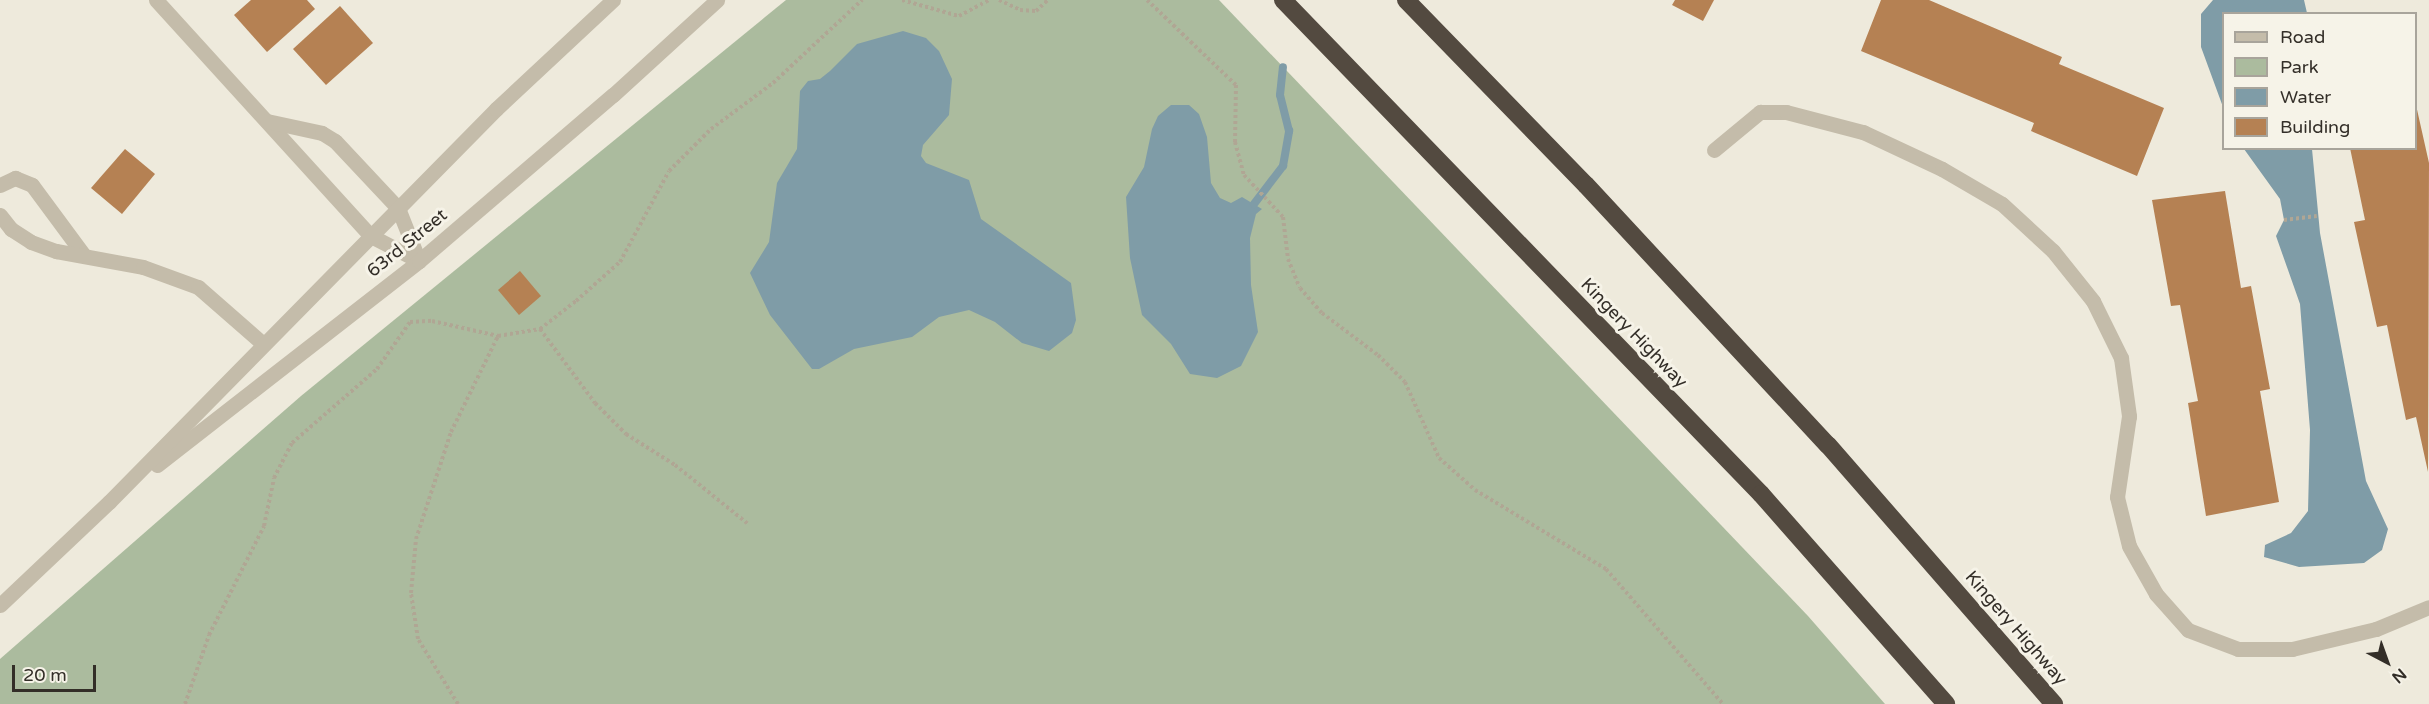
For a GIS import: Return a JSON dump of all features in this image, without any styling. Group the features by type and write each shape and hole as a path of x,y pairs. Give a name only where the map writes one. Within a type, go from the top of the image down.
{"highway":[{"name":"Kingery Highway","path":"1283,0 1761,494 1946,704"},
{"name":"Kingery Highway","path":"1406,0 1594,194 1828,445 2054,704"}],"street":[{"path":"156,0 371,236 419,261"},
{"name":"63rd Street","path":"0,604 110,502 496,109 614,0"},
{"name":"63rd Street","path":"110,502 419,261 613,95 717,0"},
{"path":"1714,150 1760,112 1786,112 1863,132 1942,169 2002,204 2053,251 2093,301 2121,358 2129,416 2117,497 2129,546 2156,594 2188,630 2238,649 2292,649 2376,629 2429,607"},
{"path":"267,120 322,133 335,141 398,208 419,261"},
{"path":"0,185 15,178 32,185 83,254"},
{"path":"0,215 12,229 30,242 56,251 83,254 143,267 198,287 264,344"}],"path":[{"path":"185,704 209,635 264,526 274,478 292,443 377,369 410,322 432,321 498,336 540,329 620,262 669,171 711,129 773,83 862,0"},
{"path":"902,0 958,16 989,0"},
{"path":"999,0 1020,10 1036,11 1048,0"},
{"path":"1148,0 1236,85 1235,142 1244,175 1276,205 1284,217 1288,259 1300,288 1322,313 1378,355 1405,382 1439,458 1475,490 1606,569 1724,704"},
{"path":"2284,220 2317,216"},
{"path":"540,329 595,403 626,434 675,465 748,524"},
{"path":"458,704 418,639 411,594 416,539 451,432 498,336"}],"green space":[{"path":"786,0 1219,0 1808,616 1885,704 0,704 0,659 301,396"}],"water":[{"path":"2213,0 2304,0 2307,12 2222,12 2222,104 2201,47 2201,14"},
{"path":"903,31 926,38 939,51 952,79 949,115 923,145 921,156 926,163 969,180 981,219 1071,283 1076,320 1072,333 1049,351 1022,343 995,322 969,310 939,317 912,337 854,349 819,369 812,369 770,315 750,273 769,242 777,183 797,149 800,91 808,81 820,79 830,71 857,44"},
{"path":"1171,105 1189,105 1199,114 1207,137 1211,183 1220,198 1231,203 1242,197 1262,209 1256,214 1250,238 1251,285 1258,332 1241,366 1217,378 1190,374 1171,344 1142,315 1130,258 1126,197 1144,167 1152,129 1158,116"},
{"path":"2245,150 2312,150 2320,233 2366,481 2388,529 2382,550 2364,563 2299,567 2264,557 2265,545 2291,533 2308,511 2310,430 2300,304 2276,236 2284,220 2280,199"}],"building":[{"path":"251,0 307,0 315,9 267,52 234,15"},
{"path":"1675,0 1714,0 1703,21 1672,5"},
{"path":"1881,0 1929,0 2062,57 2059,64 2164,108 2137,176 2031,131 2034,123 1861,51"},
{"path":"340,6 373,43 326,85 293,49"},
{"path":"2417,109 2429,163 2428,472 2416,417 2406,420 2387,325 2377,327 2354,222 2365,220 2350,150 2417,150"},
{"path":"125,149 155,174 122,214 91,188"},
{"path":"2225,191 2241,288 2251,286 2270,389 2260,391 2279,502 2206,516 2188,403 2198,401 2180,305 2171,306 2152,200"},
{"path":"520,271 541,296 519,315 498,290"}],"waterway":[{"path":"1254,204 1283,166 1289,131 1280,95 1283,67"}]}
